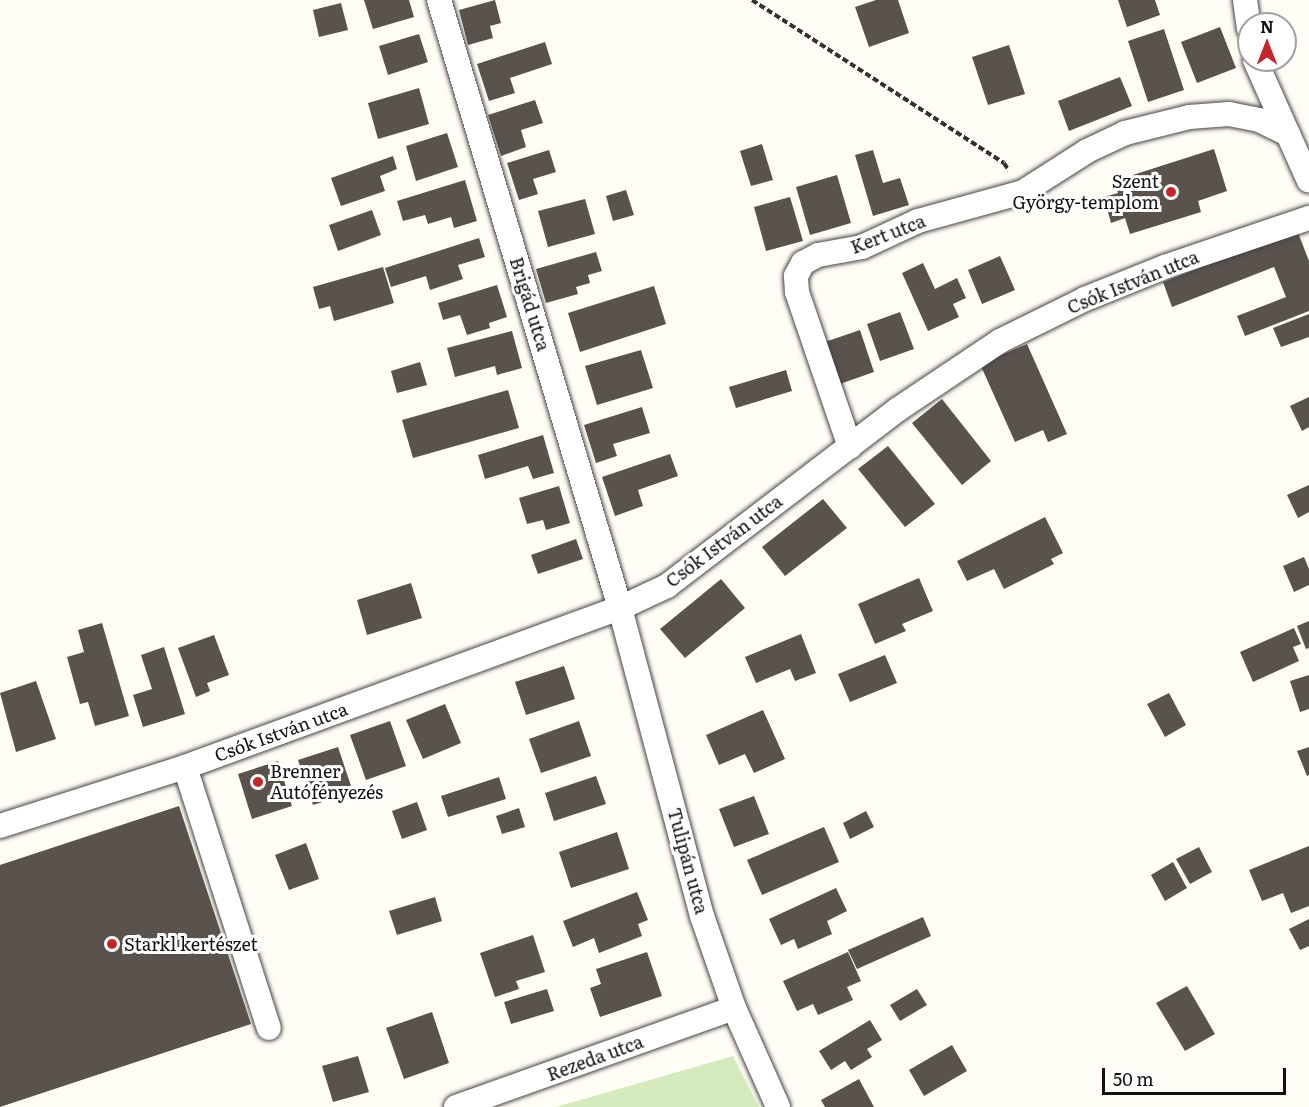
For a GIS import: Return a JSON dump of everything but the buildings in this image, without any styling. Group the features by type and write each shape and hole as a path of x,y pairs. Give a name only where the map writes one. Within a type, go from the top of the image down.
{"street":[{"name":"Brigád utca","path":"440,0 620,608"},
{"path":"1260,72 1309,181"},
{"name":"Kert utca","path":"849,447 797,292 796,276 803,263 818,255 862,247 918,221 1023,192 1087,151 1125,133 1189,117 1229,114 1259,120 1288,134"},
{"name":"Csók István utca","path":"0,826 185,768 620,608 667,586 947,375 1043,320 1167,266 1309,218"},
{"name":"Tulipán utca","path":"620,608 702,916 734,1008 778,1107"},
{"path":"185,768 269,1028"},
{"name":"Rezeda utca","path":"456,1107 734,1008"}],"path":[{"path":"752,0 1004,163 1023,192"}],"green space":[{"path":"733,1056 759,1107 556,1107"}],"place":[{"name":"Szent György-templom","path":"1171,192"},
{"name":"Brenner Autófényezés","path":"258,782"},
{"name":"Starkl kertészet","path":"112,944"}]}
